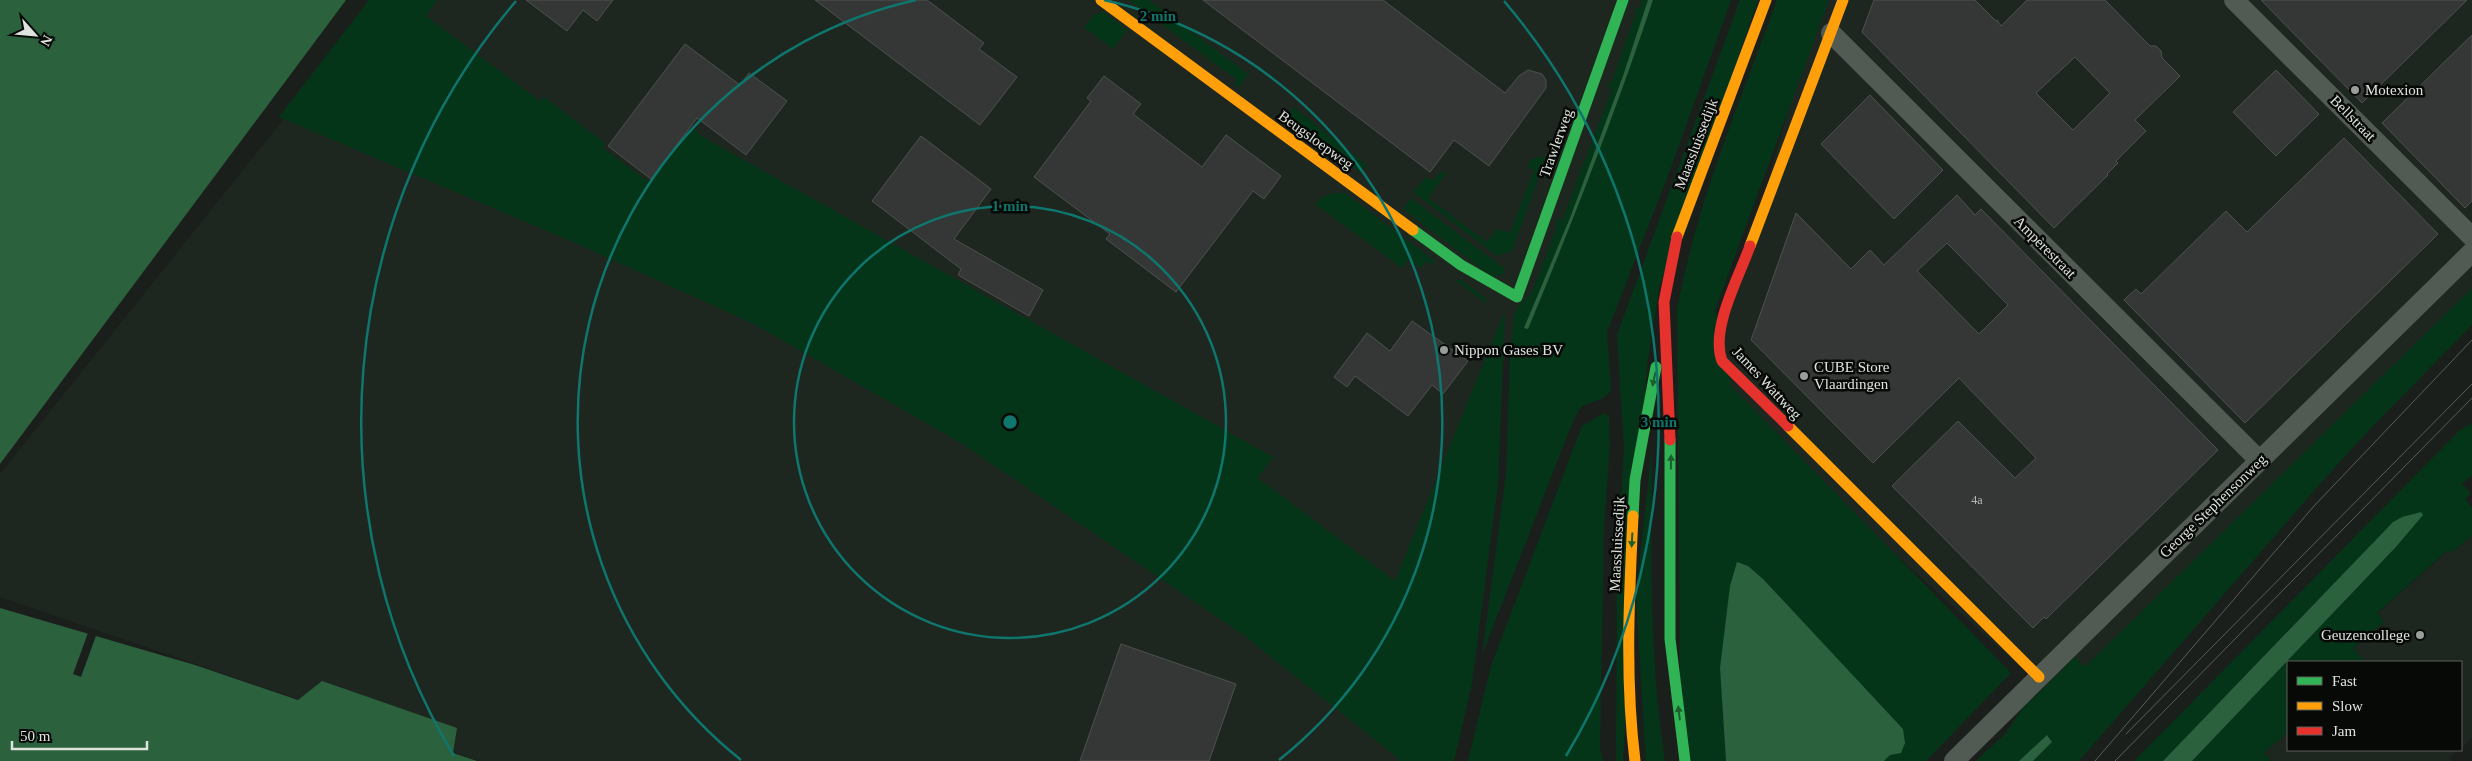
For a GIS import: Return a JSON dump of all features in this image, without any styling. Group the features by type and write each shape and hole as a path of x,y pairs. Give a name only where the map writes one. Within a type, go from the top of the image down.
{"street":[{"name":"Beugsloepweg","path":"1101,0 1461,266 1516,297"},
{"name":"Trawlerweg","path":"1516,297 1623,0"},
{"name":"Maassluissedijk","path":"1685,761 1670,639 1671,456 1664,302 1676,241 1766,0"},
{"name":"James Wattweg","path":"1844,0 1720,327 1717,341 1718,353 1722,361 2039,677"},
{"name":"Bellstraat","path":"2234,0 2472,237"},
{"name":"Ampèrestraat","path":"1831,33 2260,461"},
{"name":"George Stephensonweg","path":"1954,761 2472,252"},
{"name":"Maassluissedijk","path":"1635,761 1629,714 1629,595 1635,480 1638,456 1664,332"}],"shaded area":[{"path":"0,0 346,0 0,464"},
{"path":"369,0 437,0 426,16 540,101 544,97 605,143 603,148 650,183 693,127 701,136 1273,457 1258,478 1395,581 1503,315 1505,315 1498,484 1472,683 1454,761 1398,761 1398,758 1242,634 964,445 754,324 573,242 279,117"},
{"path":"379,0 1647,0 1622,77 1502,364 1398,761 479,761 0,597 0,474"},
{"path":"1129,0 1149,0 1248,74 1239,87 1234,86 1237,80"},
{"path":"1642,0 1731,0 1669,173 1607,332 1611,390 1603,398 1586,404 1577,413 1482,655 1506,475 1510,357 1514,315 1517,307 1532,292 1557,226 1556,218 1562,220 1612,89 1607,86 1612,81 1636,13 1635,9 1640,8"},
{"path":"1648,0 1653,0 1594,166 1528,329 1524,328 1570,218 1623,76"},
{"path":"1740,0 1758,0 1659,288 1647,366 1623,761 1616,761 1617,567 1624,448 1617,335"},
{"path":"1777,0 1829,0 1715,310 1731,386 2011,673 1926,761 1884,761 1903,729 1748,566 1720,668 1726,761 1691,761 1680,680 1677,311 1685,271 1707,192"},
{"path":"1820,0 2472,0 2472,321 2074,715 1709,387"},
{"path":"1104,12 1127,30 1113,49 1084,27 1095,14"},
{"path":"1293,107 1367,165 1361,173 1290,119 1286,125 1284,120"},
{"path":"1546,156 1512,251 1497,256 1413,192 1426,177 1433,181 1441,171 1446,174 1428,198 1487,242 1497,229 1510,233 1534,170 1527,168 1534,158"},
{"path":"1345,193 1435,261 1432,265 1426,261 1421,268 1408,260 1402,268 1315,204 1323,196"},
{"path":"1411,198 1505,269 1504,274 1492,277 1403,209"},
{"path":"1455,280 1461,280 1486,298 1487,304"},
{"path":"2472,288 2472,325 2371,428 2319,485 2079,761 2033,761 2052,742 2048,735 2019,761 1976,761 2006,733 2022,709 2075,657 2085,667"},
{"path":"1604,413 1609,416 1610,446 1604,524 1600,747 1603,761 1468,761 1491,666 1582,426"},
{"path":"2472,423 2472,475 2462,484 2471,494 2465,499 2472,507 2472,536 2451,553 2448,550 2377,613 2384,622 2353,648 2364,661 2287,661 2395,548 2402,517 2393,522 2163,761 2134,761 2460,430"},
{"path":"1652,447 1652,604 1656,683 1665,761 1646,761 1636,597"},
{"path":"2421,512 2423,515 2395,548 2192,761 2163,761 2393,522 2402,517"},
{"name":"Geuzencollege","path":"2472,536 2472,738 2462,747 2462,661 2364,661 2353,649 2384,622 2377,614 2449,550 2452,553"},
{"path":"1737,562 1748,566 1763,579 1903,729 1905,743 1901,753 1890,755 1884,761 1726,761 1720,668 1730,586"},
{"path":"0,608 195,665 298,700 322,681 457,728 453,753 477,761 0,761"},
{"path":"2287,661 2287,733 2264,753 2271,761 2192,761"},
{"path":"2287,733 2287,751 2457,751 2449,758 2452,761 2271,761 2264,753"},
{"path":"2047,735 2052,742 2033,761 2019,761"}],"pier":[{"path":"89,630 97,633 81,677 73,674"}],"building":[{"path":"526,0 613,0 597,21 583,10 567,31"},
{"path":"815,0 927,0 984,43 979,49 1017,77 980,125"},
{"path":"1203,0 1383,0 1505,93 1519,76 1528,70 1542,74 1546,80 1546,88 1489,166 1454,140 1430,172"},
{"path":"1874,0 1975,0 2001,26 2027,0 2105,0 2150,46 2156,46 2161,51 2162,58 2180,76 2135,120 2146,131 2116,161 2118,163 2108,175 2054,228 1862,32","holes":["2075,57 2110,93 2073,130 2036,93"]},
{"path":"2261,0 2467,0 2362,103"},
{"path":"2472,35 2472,201 2465,208 2382,123"},
{"path":"685,44 740,85 749,73 787,101 746,155 697,118 651,179 608,146"},
{"path":"2276,70 2319,114 2276,156 2233,112"},
{"path":"1104,76 1141,104 1133,114 1202,167 1226,135 1281,176 1264,199 1253,191 1176,292 1106,239 1110,234 1034,177 1091,101 1087,98"},
{"path":"1870,95 1943,170 1894,219 1821,144"},
{"path":"921,136 991,189 954,239 1043,290 1029,316 958,275 961,269 872,201"},
{"path":"2344,138 2438,234 2245,423 2124,300 2136,289 2141,294 2226,211 2247,232"},
{"path":"1957,195 1975,215 1981,209 2218,450 2046,619 2044,617 2033,628 1892,486 1958,421 2015,478 2036,458 1959,378 1873,463 1751,340 1796,213 1851,269 1870,250 1884,265","holes":["1947,243 2008,305 1979,334 1917,271"]},
{"path":"1412,321 1468,361 1443,394 1432,385 1408,416 1355,376 1347,387 1334,377 1367,333 1390,351"},
{"path":"1121,644 1236,684 1209,761 1080,761"}],"tram line":[{"path":"2095,761 2314,506 2472,340"},
{"path":"2126,734 2472,384"},
{"path":"2115,761 2472,398"}],"traffic: fast":[{"path":"1413,230 1461,265 1517,297 1623,0"},
{"path":"1633,516 1635,480 1656,367"},
{"path":"1670,440 1670,639 1685,761"}],"traffic: slow":[{"path":"1101,0 1413,230"},
{"path":"1677,237 1766,0"},
{"path":"1750,246 1843,0"},
{"path":"1788,426 2039,677"},
{"path":"1633,516 1629,608 1629,670 1635,761"}],"traffic: jam":[{"path":"1670,440 1664,302 1677,237"},
{"path":"1750,246 1727,303 1719,348 1722,361 1788,426"}],"place":[{"name":"Motexion","path":"2355,90"},
{"name":"Nippon Gases BV","path":"1444,350"},
{"name":"CUBE Store Vlaardingen","path":"1804,376"},
{"name":"Geuzencollege","path":"2420,635"}]}
